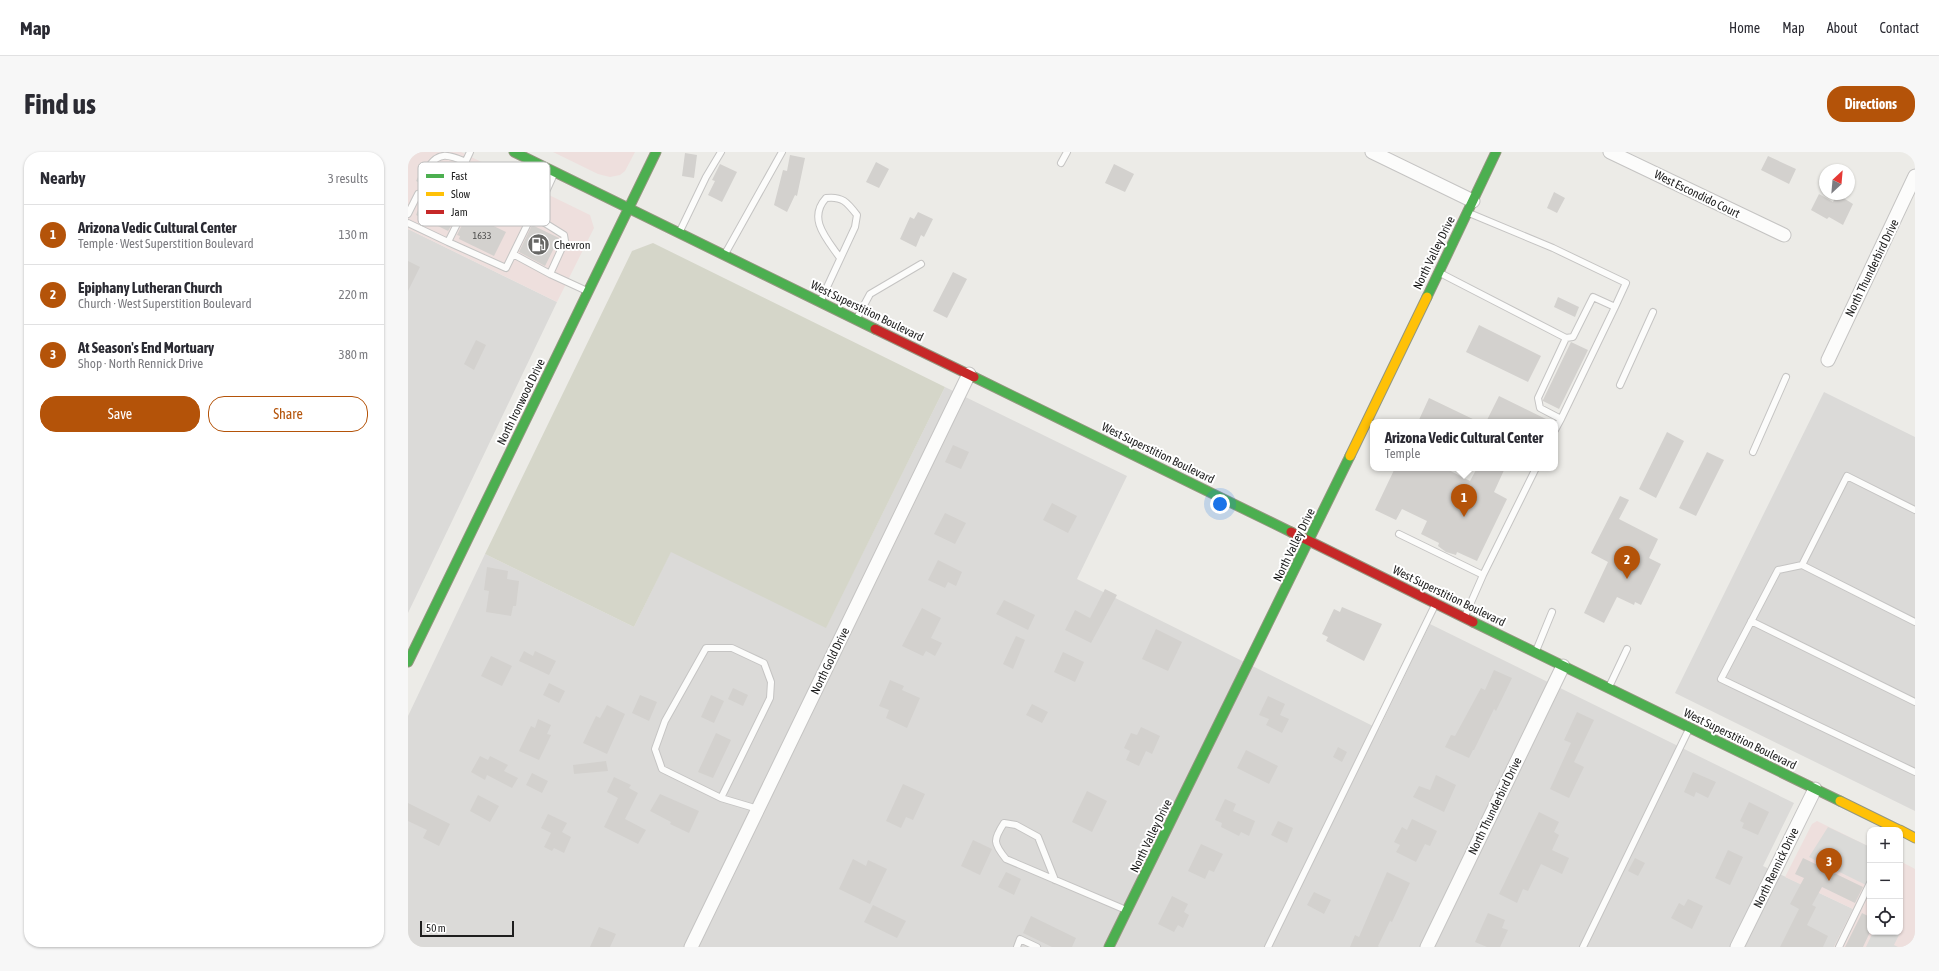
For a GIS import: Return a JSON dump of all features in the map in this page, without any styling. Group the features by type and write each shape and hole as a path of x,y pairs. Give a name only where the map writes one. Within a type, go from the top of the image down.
{"main road":[{"name":"West Superstition Boulevard","path":"514,152 534,162"},
{"name":"North Ironwood Drive","path":"408,662 656,152"},
{"name":"North Valley Drive","path":"1372,419 1438,272 1496,152"},
{"name":"West Superstition Boulevard","path":"550,170 1892,827"},
{"name":"North Valley Drive","path":"1109,947 1310,541 1370,424"},
{"name":"West Superstition Boulevard","path":"1903,832 1915,838"}],"street":[{"path":"1372,152 1470,207"},
{"name":"West Escondido Court","path":"1610,152 1784,235"},
{"name":"North Thunderbird Drive","path":"1828,360 1915,176"},
{"name":"North Gold Drive","path":"691,947 969,374"},
{"name":"North Thunderbird Drive","path":"1427,947 1563,666"},
{"name":"North Rennick Drive","path":"1737,947 1815,789"}],"lane":[{"path":"431,162 433,156 438,152 442,152 466,162 470,152"},
{"path":"679,233 706,177 721,152"},
{"path":"725,255 782,152"},
{"path":"1061,163 1067,152"},
{"path":"550,183 555,172"},
{"path":"408,214 418,194"},
{"path":"821,302 855,226 857,214 850,206 837,197 826,198 820,204 817,216 821,230 840,258"},
{"path":"1470,207 1626,283 1558,423"},
{"path":"408,223 506,268 527,226"},
{"path":"448,242 456,226"},
{"path":"550,226 564,235 566,241 550,274"},
{"path":"513,254 588,292"},
{"path":"857,319 870,294 921,264"},
{"path":"1438,272 1566,338 1573,337 1593,297 1615,307"},
{"path":"1620,385 1653,312"},
{"path":"1560,419 1540,408 1538,398 1566,338"},
{"path":"1753,452 1786,376"},
{"path":"1464,618 1483,575 1535,471"},
{"path":"1802,565 1846,476 1915,510"},
{"path":"1399,534 1483,575"},
{"path":"1915,622 1802,565 1778,570 1721,679 1915,772"},
{"path":"1268,947 1435,603"},
{"path":"1536,652 1552,612"},
{"path":"1751,621 1915,702"},
{"path":"721,798 770,698 771,682 764,663 732,648 706,648 665,721 655,749 662,769 721,798 758,809"},
{"path":"1609,688 1627,649"},
{"path":"1583,947 1689,727"},
{"path":"1055,880 1038,837 1016,825 1004,823 996,835 996,847 1006,859 1055,880 1128,910"},
{"path":"1839,947 1867,889"},
{"path":"1017,947 1020,939 1037,947"}],"shaded area":[{"path":"408,152 461,152 481,162 418,162 418,226 550,226 550,195 590,215 594,228 557,302 408,229"},
{"path":"553,152 635,152 625,171 620,175 610,177 598,174"},
{"path":"408,229 557,302 408,613"},
{"path":"653,243 945,387 826,628 671,552 634,627 485,554 632,251"},
{"path":"945,387 1127,476 1077,579 1379,729 1430,624 1794,803 1763,866 1853,909 1834,947 408,947 408,716 485,554 634,627 671,551 826,627"},
{"path":"1824,392 1915,437 1915,811 1675,693"},
{"path":"1817,821 1867,846 1867,935 1903,935 1903,863 1915,869 1915,947 1834,947 1853,909 1785,877 1812,824"},
{"path":"1828,827 1867,846 1866,885 1809,857"},
{"path":"1872,935 1899,935 1894,945 1898,947 1866,947"}],"building":[{"path":"685,153 697,155 694,178 682,176"},
{"path":"790,155 805,158 797,196 795,195 787,212 774,205 783,170 787,171"},
{"path":"1768,156 1796,169 1789,184 1761,170"},
{"path":"876,162 889,169 879,188 866,182"},
{"path":"720,164 737,172 722,202 708,195 715,181 712,180"},
{"path":"1114,164 1134,174 1125,192 1105,183"},
{"path":"1554,192 1565,198 1557,213 1547,208"},
{"path":"1819,194 1819,200 1830,200 1833,202 1834,200 1847,200 1853,204 1843,225 1829,217 1827,219 1811,210"},
{"path":"918,212 933,219 924,237 921,235 916,247 900,239 910,217 914,219"},
{"path":"438,226 451,226 448,231"},
{"path":"462,226 494,226 506,232 494,256 459,239 460,236 457,235"},
{"name":"Chevron","path":"532,226 559,238 545,266 519,252"},
{"path":"408,261 420,267 408,291"},
{"path":"953,272 967,279 947,318 933,311"},
{"path":"1558,297 1579,307 1575,317 1554,307"},
{"path":"1479,325 1541,356 1528,382 1466,352"},
{"path":"476,340 486,345 474,370 464,364"},
{"path":"1571,342 1588,350 1559,409 1543,400"},
{"path":"1499,396 1546,419 1488,419"},
{"path":"1429,398 1473,419 1419,419"},
{"path":"1667,432 1684,441 1656,498 1639,489"},
{"path":"953,445 969,452 961,469 945,462"},
{"path":"1707,452 1724,460 1696,516 1679,508"},
{"path":"1394,471 1451,471 1470,481 1475,471 1504,471 1494,492 1507,499 1477,561 1457,552 1456,555 1446,552 1438,546 1439,543 1421,534 1427,521 1402,509 1396,520 1375,510"},
{"path":"1620,496 1629,500 1619,519 1658,539 1649,558 1661,564 1641,605 1635,602 1634,605 1617,597 1604,623 1584,613 1608,562 1591,553"},
{"path":"1052,503 1077,516 1068,533 1043,520"},
{"path":"945,513 966,523 955,544 934,534"},
{"path":"938,560 962,572 956,586 948,582 945,588 928,580"},
{"path":"487,567 508,571 507,579 519,581 516,606 513,606 511,616 486,612 489,591 484,590"},
{"path":"1105,589 1117,595 1091,643 1065,630 1075,610 1090,618"},
{"path":"1004,600 1035,615 1028,630 996,614"},
{"path":"1342,607 1382,624 1364,661 1326,641 1328,637 1322,634 1334,609 1340,612"},
{"path":"922,608 941,618 931,638 942,643 935,656 926,651 923,656 902,646"},
{"path":"1156,629 1182,642 1168,671 1142,659"},
{"path":"1016,636 1025,640 1013,669 1003,664"},
{"path":"524,651 533,656 535,651 556,661 549,675 519,661"},
{"path":"1063,652 1084,662 1075,682 1054,672"},
{"path":"491,656 512,666 502,686 481,676"},
{"path":"1494,670 1512,678 1496,711 1494,709 1469,758 1445,747 1451,735 1455,736 1481,688 1485,690"},
{"path":"890,680 904,686 902,690 920,698 907,728 886,718 889,710 879,706"},
{"path":"549,683 565,691 559,703 543,695"},
{"path":"733,688 748,695 743,706 728,699"},
{"path":"640,695 657,702 649,721 632,713"},
{"path":"711,695 724,701 714,723 701,717"},
{"path":"1268,696 1285,704 1280,715 1289,719 1282,733 1266,725 1269,719 1259,715"},
{"path":"1032,704 1048,712 1042,723 1026,715"},
{"path":"607,705 625,714 607,754 583,743 596,716 600,718"},
{"path":"1577,712 1594,720 1574,762 1584,767 1569,798 1550,789 1571,743 1564,740"},
{"path":"538,719 551,725 547,734 551,735 539,760 519,751 531,726 535,728"},
{"path":"1141,727 1160,736 1152,754 1146,751 1139,766 1126,760 1130,751 1124,748 1131,733 1137,735"},
{"path":"716,733 731,740 713,778 698,772"},
{"path":"1338,747 1347,752 1342,762 1333,757"},
{"path":"1246,750 1278,766 1269,784 1237,768"},
{"path":"480,756 488,760 490,756 508,765 504,771 518,778 512,788 487,775 485,780 471,772"},
{"path":"606,761 608,771 574,774 573,765"},
{"path":"1693,772 1716,782 1708,798 1696,792 1694,797 1684,792"},
{"path":"532,773 548,781 542,793 526,785"},
{"path":"1436,775 1456,785 1444,812 1413,797 1419,786 1430,790"},
{"path":"614,777 631,785 629,788 638,793 625,819 646,830 638,844 604,827 618,798 607,792"},
{"path":"903,784 925,794 913,820 906,817 901,828 886,821"},
{"path":"1087,791 1107,801 1092,832 1072,822"},
{"path":"660,794 699,811 689,833 670,824 671,822 650,811"},
{"path":"478,795 499,806 490,822 470,811"},
{"path":"1225,799 1236,804 1233,811 1255,821 1249,836 1241,832 1239,836 1221,827 1222,823 1215,820"},
{"path":"1749,802 1769,812 1758,835 1742,828 1744,823 1740,821"},
{"path":"408,803 450,824 439,846 423,838 427,830 408,821"},
{"path":"1539,812 1559,822 1554,832 1559,835 1552,850 1569,858 1562,874 1541,864 1528,891 1523,889 1517,903 1499,894"},
{"path":"548,814 567,823 562,832 571,837 564,853 554,848 552,851 544,847 551,833 541,828"},
{"path":"1412,819 1437,831 1430,846 1425,844 1416,862 1396,852 1400,845 1394,842 1402,827 1407,830"},
{"path":"1278,821 1293,828 1287,843 1271,835"},
{"path":"973,840 992,849 980,875 961,866"},
{"path":"1201,844 1223,854 1214,872 1209,870 1205,879 1188,871"},
{"path":"1728,850 1743,857 1730,885 1715,878"},
{"path":"1635,858 1645,863 1638,876 1628,871"},
{"path":"1803,858 1863,887 1855,903 1822,887 1812,905 1816,907 1807,925 1828,936 1823,947 1780,947 1799,909 1790,904 1804,878 1795,874"},
{"path":"853,859 866,866 868,860 887,869 870,904 839,889"},
{"path":"1006,872 1021,879 1014,895 998,887"},
{"path":"1387,872 1410,883 1392,922 1390,921 1378,946 1379,947 1350,947 1355,935 1359,937"},
{"path":"1314,892 1331,900 1324,914 1307,905"},
{"path":"1172,896 1188,904 1184,912 1189,915 1183,928 1178,925 1174,932 1158,924"},
{"path":"1688,899 1703,906 1692,929 1671,918 1679,903 1684,906"},
{"path":"873,905 906,921 897,938 864,922"},
{"path":"1488,913 1505,920 1502,928 1508,930 1500,947 1487,947 1475,942"},
{"path":"1862,913 1867,916 1867,935 1869,935 1863,947 1845,947"},
{"path":"1031,916 1076,938 1072,947 1052,947 1023,933"},
{"path":"599,927 616,934 610,947 590,947"}],"traffic: fast":[{"path":"514,152 534,162"},
{"path":"408,662 656,152"},
{"path":"1427,297 1496,152"},
{"path":"550,170 875,329"},
{"path":"974,377 1291,532"},
{"path":"1109,947 1350,456"},
{"path":"1473,622 1840,801"}],"traffic: slow":[{"path":"1350,456 1427,297"},
{"path":"1840,801 1893,827"},
{"path":"1903,832 1915,838"}],"traffic: jam":[{"path":"875,329 974,377"},
{"path":"1291,532 1473,622"}],"place":[{"name":"Chevron","path":"539,245"},
{"name":"Arizona Vedic Cultural Center","path":"1464,517"},
{"name":"Epiphany Lutheran Church","path":"1627,579"},
{"name":"At Season's End Mortuary","path":"1829,881"}]}
